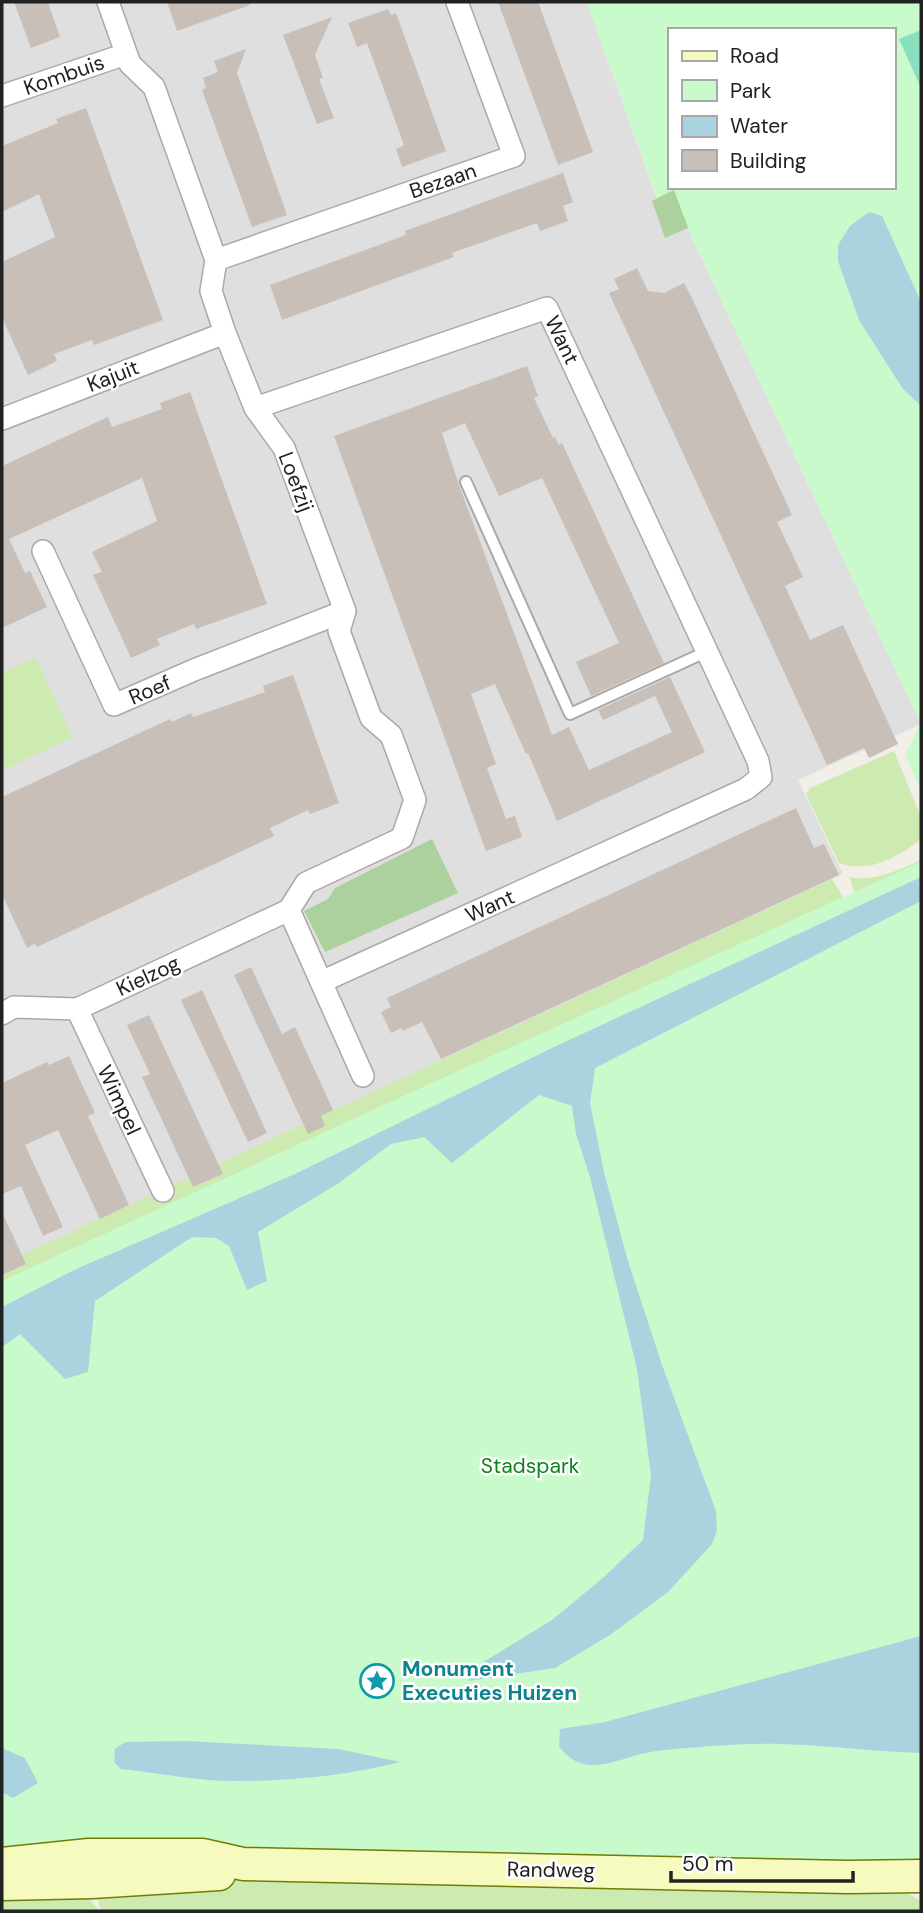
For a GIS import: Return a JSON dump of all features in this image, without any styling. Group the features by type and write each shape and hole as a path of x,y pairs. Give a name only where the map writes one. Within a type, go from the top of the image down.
{"main road":[{"name":"Randweg","path":"2,1864 89,1855 203,1855 243,1864 921,1876"},
{"name":"Randweg","path":"2,1884 215,1875 243,1864"}],"street":[{"name":"Loefzij","path":"108,2 130,64 153,87 216,260 211,291 225,333 255,408 284,448 345,611 340,631 371,718 391,735 415,800 402,838 306,883 289,910"},
{"name":"Bezaan","path":"216,260 514,156 457,2"},
{"name":"Kombuis","path":"2,96 125,54"},
{"name":"Want","path":"255,408 547,308 708,651 758,761 761,777 746,789 321,982"},
{"name":"Kajuit","path":"2,419 225,333"},
{"name":"Roef","path":"43,551 114,705 194,670 345,611"},
{"path":"289,910 363,1076"},
{"name":"Kielzog","path":"2,1014 14,1007 77,1009 289,910"},
{"name":"Wimpel","path":"77,1009 163,1191"}],"lane":[{"path":"466,482 570,714 708,651"}],"shaded area":[{"path":"2,2 587,2 656,197 674,189 692,238 921,724 798,780 843,874 373,1095 2,1282"}],"green space":[{"path":"587,2 921,2 921,724 692,238 674,190 657,198"},
{"path":"921,30 921,88 899,39"},
{"path":"674,189 771,192 665,238 652,201"},
{"path":"35,657 73,737 2,771 2,673"},
{"path":"921,724 921,791 905,754"},
{"path":"894,751 921,817 921,839 883,862 861,866 839,863 806,794 810,788"},
{"path":"432,839 458,893 325,952 304,911 328,899 335,888"},
{"path":"921,860 921,877 860,906 849,877 877,876"},
{"name":"Stadspark","path":"921,862 921,1863 2,1858 2,1281"},
{"path":"832,879 851,910 2,1307 2,1264"},
{"path":"257,1874 461,1879 537,1888 897,1887 921,1901 921,1911 100,1911 96,1886 186,1886"},
{"path":"86,1888 90,1900 100,1911 2,1911 2,1891"}],"water":[{"path":"869,212 882,216 921,302 921,406 903,389 859,320 838,261 838,245 850,226"},
{"path":"921,877 921,901 595,1068 590,1103 604,1172 627,1258 662,1365 716,1511 717,1531 712,1544 668,1592 610,1635 555,1668 469,1681 469,1671 552,1620 643,1540 651,1475 637,1369 590,1177 576,1134 572,1106 539,1095 452,1163 424,1137 391,1144 339,1183 258,1232 267,1281 247,1290 229,1246 216,1238 192,1237 95,1301 88,1372 65,1379 20,1334 2,1347 2,1307 74,1270 295,1174 552,1048"},
{"path":"921,1636 921,1753 750,1744 657,1751 593,1765 570,1757 559,1746 560,1729 605,1722"},
{"path":"2,1735 4,1749 25,1758 38,1783 13,1798 2,1792"},
{"path":"186,1741 338,1749 400,1762 317,1777 220,1781 121,1769 114,1762 115,1749 125,1742"}],"building":[{"path":"14,2 48,2 60,37 31,48"},
{"path":"167,2 250,2 250,5 177,31"},
{"path":"498,2 538,2 593,152 558,165"},
{"path":"388,9 391,15 396,13 446,151 402,167 396,149 404,145 367,43 357,47 348,23"},
{"path":"332,17 315,55 323,78 319,79 334,118 317,124 283,35"},
{"path":"246,49 237,73 287,215 252,227 202,90 206,88 203,78 218,72 214,61"},
{"path":"86,108 163,320 94,345 92,340 54,354 57,361 28,375 2,317 2,262 55,237 39,194 2,212 2,146 58,123 56,119"},
{"path":"563,173 573,202 563,206 568,221 540,231 537,223 452,253 454,257 282,320 270,285 406,235 405,231"},
{"path":"637,268 648,291 664,293 684,283 792,515 777,522 803,577 785,586 810,640 843,625 898,744 869,758 864,748 827,765 609,293 619,289 614,279"},
{"path":"527,366 538,396 534,398 553,438 555,437 559,445 562,443 664,663 591,696 576,662 619,643 542,478 499,496 465,423 442,433 552,735 569,727 589,770 672,732 655,696 603,720 598,710 670,677 705,752 557,821 495,684 471,694 496,764 487,768 506,819 515,816 522,837 486,851 334,436"},
{"path":"190,392 267,604 196,629 194,624 157,639 160,645 131,658 93,575 102,572 92,552 157,521 142,478 9,539 25,573 30,571 47,607 2,628 2,466 108,417 112,427 162,409 160,403"},
{"path":"293,675 339,803 310,814 308,810 270,828 274,836 37,947 35,944 27,948 2,894 2,797 170,719 172,722 191,713 193,717 265,692 263,686"},
{"path":"796,808 814,848 824,844 839,875 441,1059 422,1022 403,1031 401,1028 391,1033 381,1012 391,1007 387,998"},
{"path":"251,967 282,1034 295,1027 333,1110 321,1116 325,1126 308,1134 234,975"},
{"path":"202,990 267,1133 248,1142 181,1000"},
{"path":"149,1015 223,1174 193,1187 142,1077 150,1074 127,1025"},
{"path":"69,1056 95,1113 88,1116 129,1205 100,1219 58,1130 25,1145 63,1227 43,1236 21,1186 2,1194 2,1083 47,1062 49,1065"},
{"path":"2,1212 26,1264 2,1275"}],"place":[{"name":"Monument Executies Huizen","path":"377,1681"}]}
